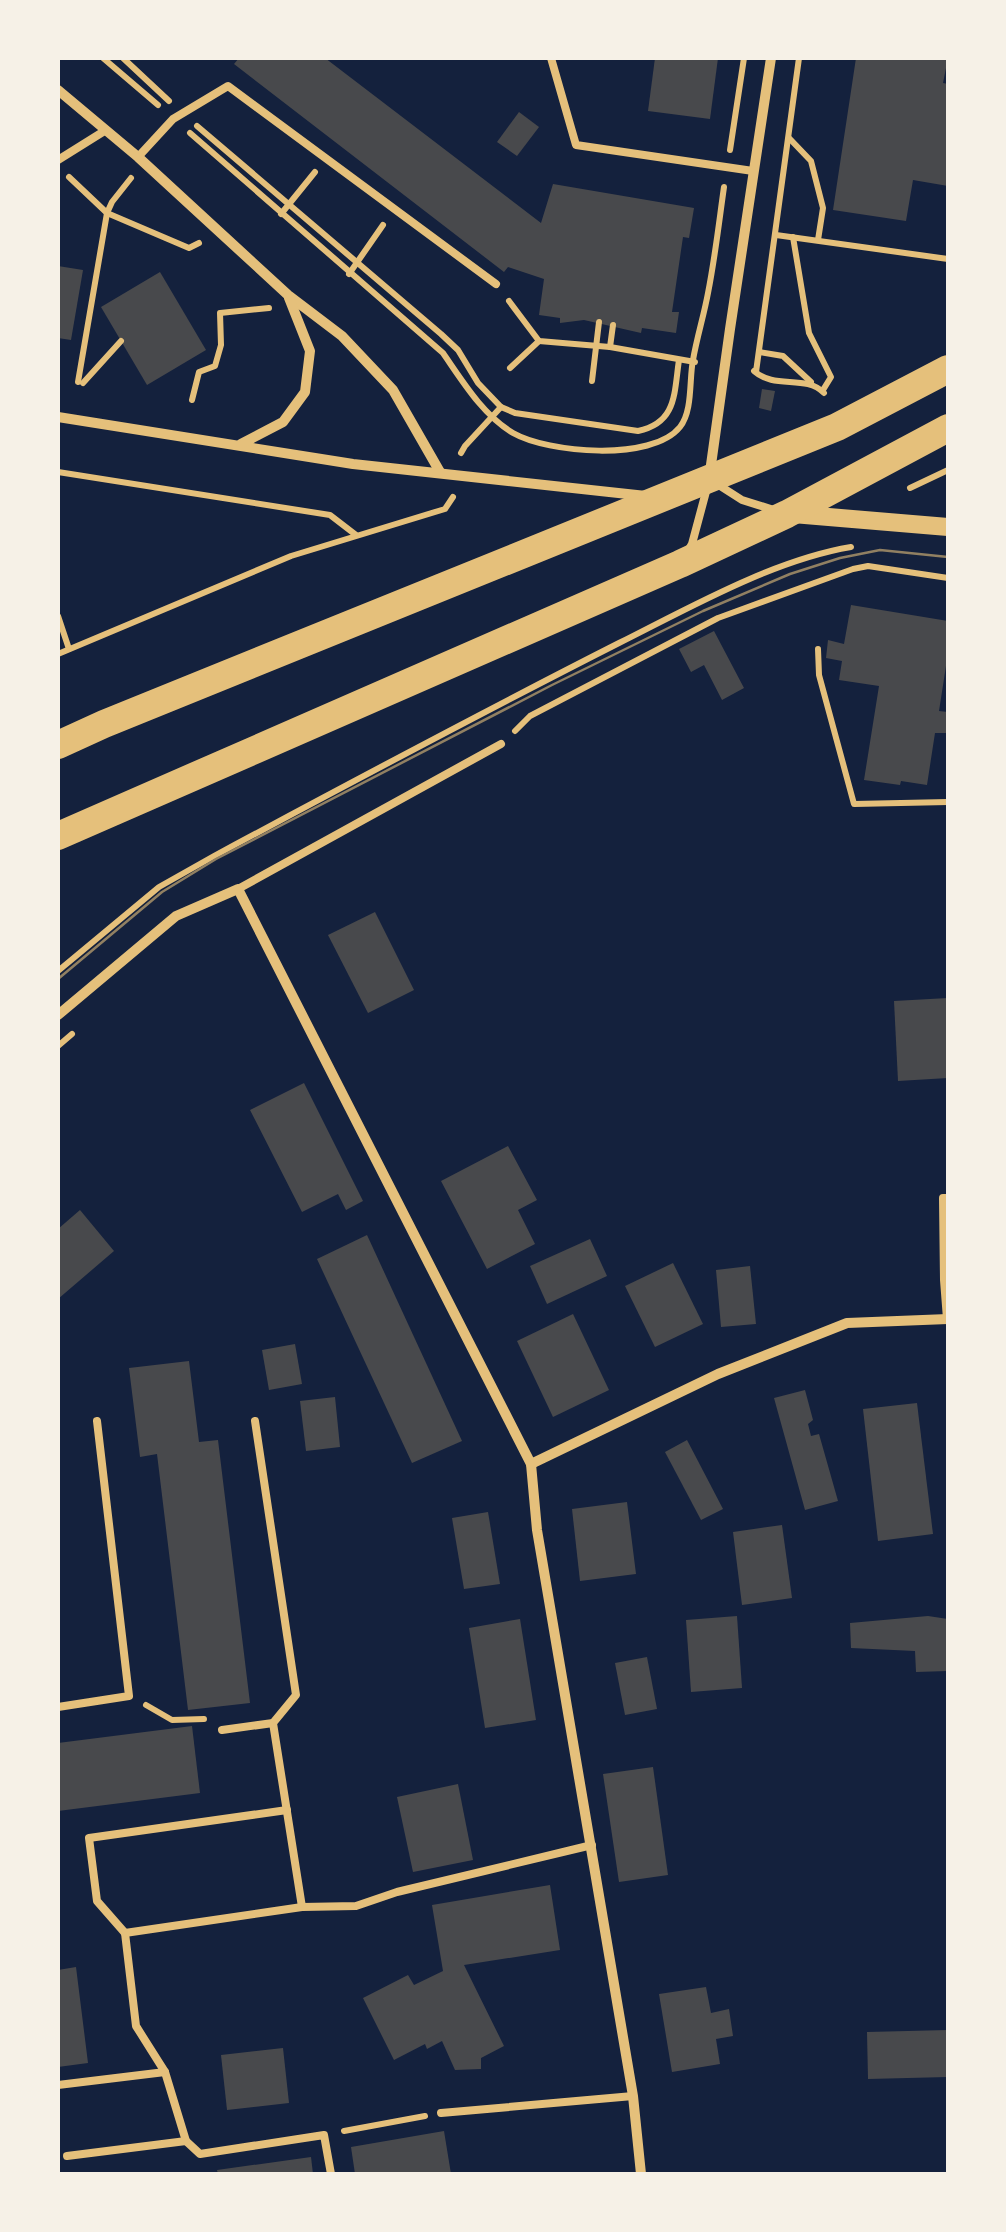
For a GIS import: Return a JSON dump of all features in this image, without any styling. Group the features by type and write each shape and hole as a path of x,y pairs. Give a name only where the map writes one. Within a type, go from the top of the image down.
{"highway":[{"path":"58,745 837,428 948,369"},
{"path":"58,836 680,564 787,514 948,428"}],"street":[{"path":"709,479 771,58"},
{"path":"58,90 288,295 342,336 392,390 440,472"},
{"path":"240,445 283,422 306,392 310,351 288,295"},
{"path":"58,417 353,464 662,498"},
{"path":"787,514 948,527"},
{"path":"58,1015 176,916 238,889 531,1464 537,1530 633,2096 641,2174"},
{"path":"531,1464 718,1374 847,1324 948,1319"}],"lane":[{"path":"551,58 576,145 753,171"},
{"path":"141,160 177,116 228,86 496,284"},
{"path":"58,163 106,130"},
{"path":"680,564 692,544 709,479 742,500 787,514"},
{"path":"238,889 501,744"},
{"path":"948,1198 943,1198 948,1319"},
{"path":"58,1707 129,1696 97,1421"},
{"path":"222,1730 273,1723 296,1695 255,1421"},
{"path":"273,1723 302,1907"},
{"path":"287,1810 90,1838 97,1901 125,1934 136,2026 164,2072 186,2141 200,2154 324,2135 331,2174"},
{"path":"125,1934 302,1907 356,1906 396,1892 592,1845"},
{"path":"58,2086 164,2072"},
{"path":"440,2113 633,2096"},
{"path":"67,2156 186,2141"}],"path":[{"path":"103,58 289,204 458,350 478,383 501,407 515,413 638,431 650,428 669,413 679,360"},
{"path":"123,58 177,116 281,214 443,354 463,383 511,432 536,444 603,451 650,444 671,435 682,424 708,293 744,58"},
{"path":"756,372 800,58"},
{"path":"789,138 812,162 823,208 818,240"},
{"path":"281,214 326,158"},
{"path":"122,341 81,382 107,213 141,160"},
{"path":"58,163 107,213 189,248 222,234"},
{"path":"349,274 395,208"},
{"path":"776,235 948,259"},
{"path":"793,237 809,333 831,377 823,390"},
{"path":"496,284 540,341"},
{"path":"192,400 198,372 215,366 220,346 220,314 272,308"},
{"path":"592,381 599,322"},
{"path":"610,347 613,325"},
{"path":"510,368 540,341 610,347 702,362"},
{"path":"759,352 782,356 823,390 826,400"},
{"path":"747,369 761,378 812,383"},
{"path":"461,453 501,407"},
{"path":"904,490 948,470"},
{"path":"58,472 330,515 357,536"},
{"path":"58,654 291,556 445,508 456,492"},
{"path":"58,971 159,888 484,712 728,588 817,555 867,545"},
{"path":"501,744 530,716 718,618 853,568 868,566 948,578"},
{"path":"58,616 70,649"},
{"path":"818,649 818,675 854,804 948,802"},
{"path":"58,1046 72,1034"},
{"path":"129,1696 172,1720 202,1717 222,1730"},
{"path":"324,2135 440,2113"}],"building":[{"path":"239,58 325,58 541,223 553,184 694,208 689,238 683,237 672,312 679,312 676,333 642,328 641,333 584,320 560,323 560,318 539,315 544,279 508,267 504,272 234,64"},
{"path":"655,58 718,58 710,119 648,111"},
{"path":"856,58 948,58 943,83 948,84 948,186 913,180 906,221 833,210"},
{"path":"519,112 539,127 517,156 497,142"},
{"path":"58,266 83,270 71,340 58,338"},
{"path":"160,272 206,350 147,385 101,307"},
{"path":"762,389 775,391 771,411 759,408"},
{"path":"851,605 948,621 948,653 939,711 948,712 948,733 935,733 927,785 864,780 879,686 839,680 842,661 826,658 828,640 844,644"},
{"path":"714,631 744,688 722,700 704,665 691,672 679,649"},
{"path":"375,912 414,990 368,1013 328,935"},
{"path":"948,998 948,1078 898,1081 894,1001"},
{"path":"304,1083 363,1201 346,1210 338,1194 302,1212 250,1110"},
{"path":"508,1146 537,1200 518,1210 535,1244 487,1269 441,1181"},
{"path":"80,1210 114,1251 58,1299 58,1229"},
{"path":"367,1235 462,1441 412,1463 317,1259"},
{"path":"590,1239 607,1276 547,1304 530,1266"},
{"path":"673,1263 703,1324 655,1347 625,1286"},
{"path":"750,1266 756,1324 721,1327 716,1270"},
{"path":"573,1314 609,1390 553,1417 517,1341"},
{"path":"295,1344 302,1384 269,1390 262,1350"},
{"path":"189,1361 199,1442 218,1440 250,1703 188,1710 157,1454 140,1457 129,1368"},
{"path":"805,1390 813,1420 808,1424 811,1436 819,1434 838,1501 805,1510 774,1398"},
{"path":"335,1397 340,1447 306,1451 300,1401"},
{"path":"917,1403 933,1534 878,1541 863,1409"},
{"path":"687,1440 723,1509 701,1520 665,1452"},
{"path":"627,1502 636,1574 580,1581 572,1509"},
{"path":"488,1512 500,1584 464,1589 452,1518"},
{"path":"782,1525 792,1598 742,1605 733,1532"},
{"path":"737,1616 742,1688 691,1692 686,1620"},
{"path":"928,1616 948,1619 948,1671 916,1672 915,1651 851,1648 850,1623"},
{"path":"520,1619 536,1720 485,1728 469,1628"},
{"path":"647,1657 657,1709 625,1715 615,1663"},
{"path":"192,1726 200,1793 58,1811 58,1743"},
{"path":"653,1767 668,1875 619,1882 603,1774"},
{"path":"458,1784 473,1860 413,1872 397,1797"},
{"path":"550,1885 560,1950 464,1965 504,2046 481,2058 481,2069 455,2070 442,2041 427,2049 425,2044 394,2060 363,1998 408,1975 414,1985 443,1971 432,1905"},
{"path":"76,1967 88,2063 58,2067 58,1970"},
{"path":"706,1987 711,2013 729,2009 733,2036 716,2039 720,2064 672,2072 659,1994"},
{"path":"948,2030 948,2077 868,2079 867,2032"},
{"path":"283,2048 289,2103 227,2110 221,2055"},
{"path":"444,2131 451,2174 355,2174 351,2147"},
{"path":"311,2157 313,2174 218,2174 217,2170"}],"tram line":[{"path":"58,979 162,892 216,859 703,611 790,574 840,558 880,550 948,557"}]}
